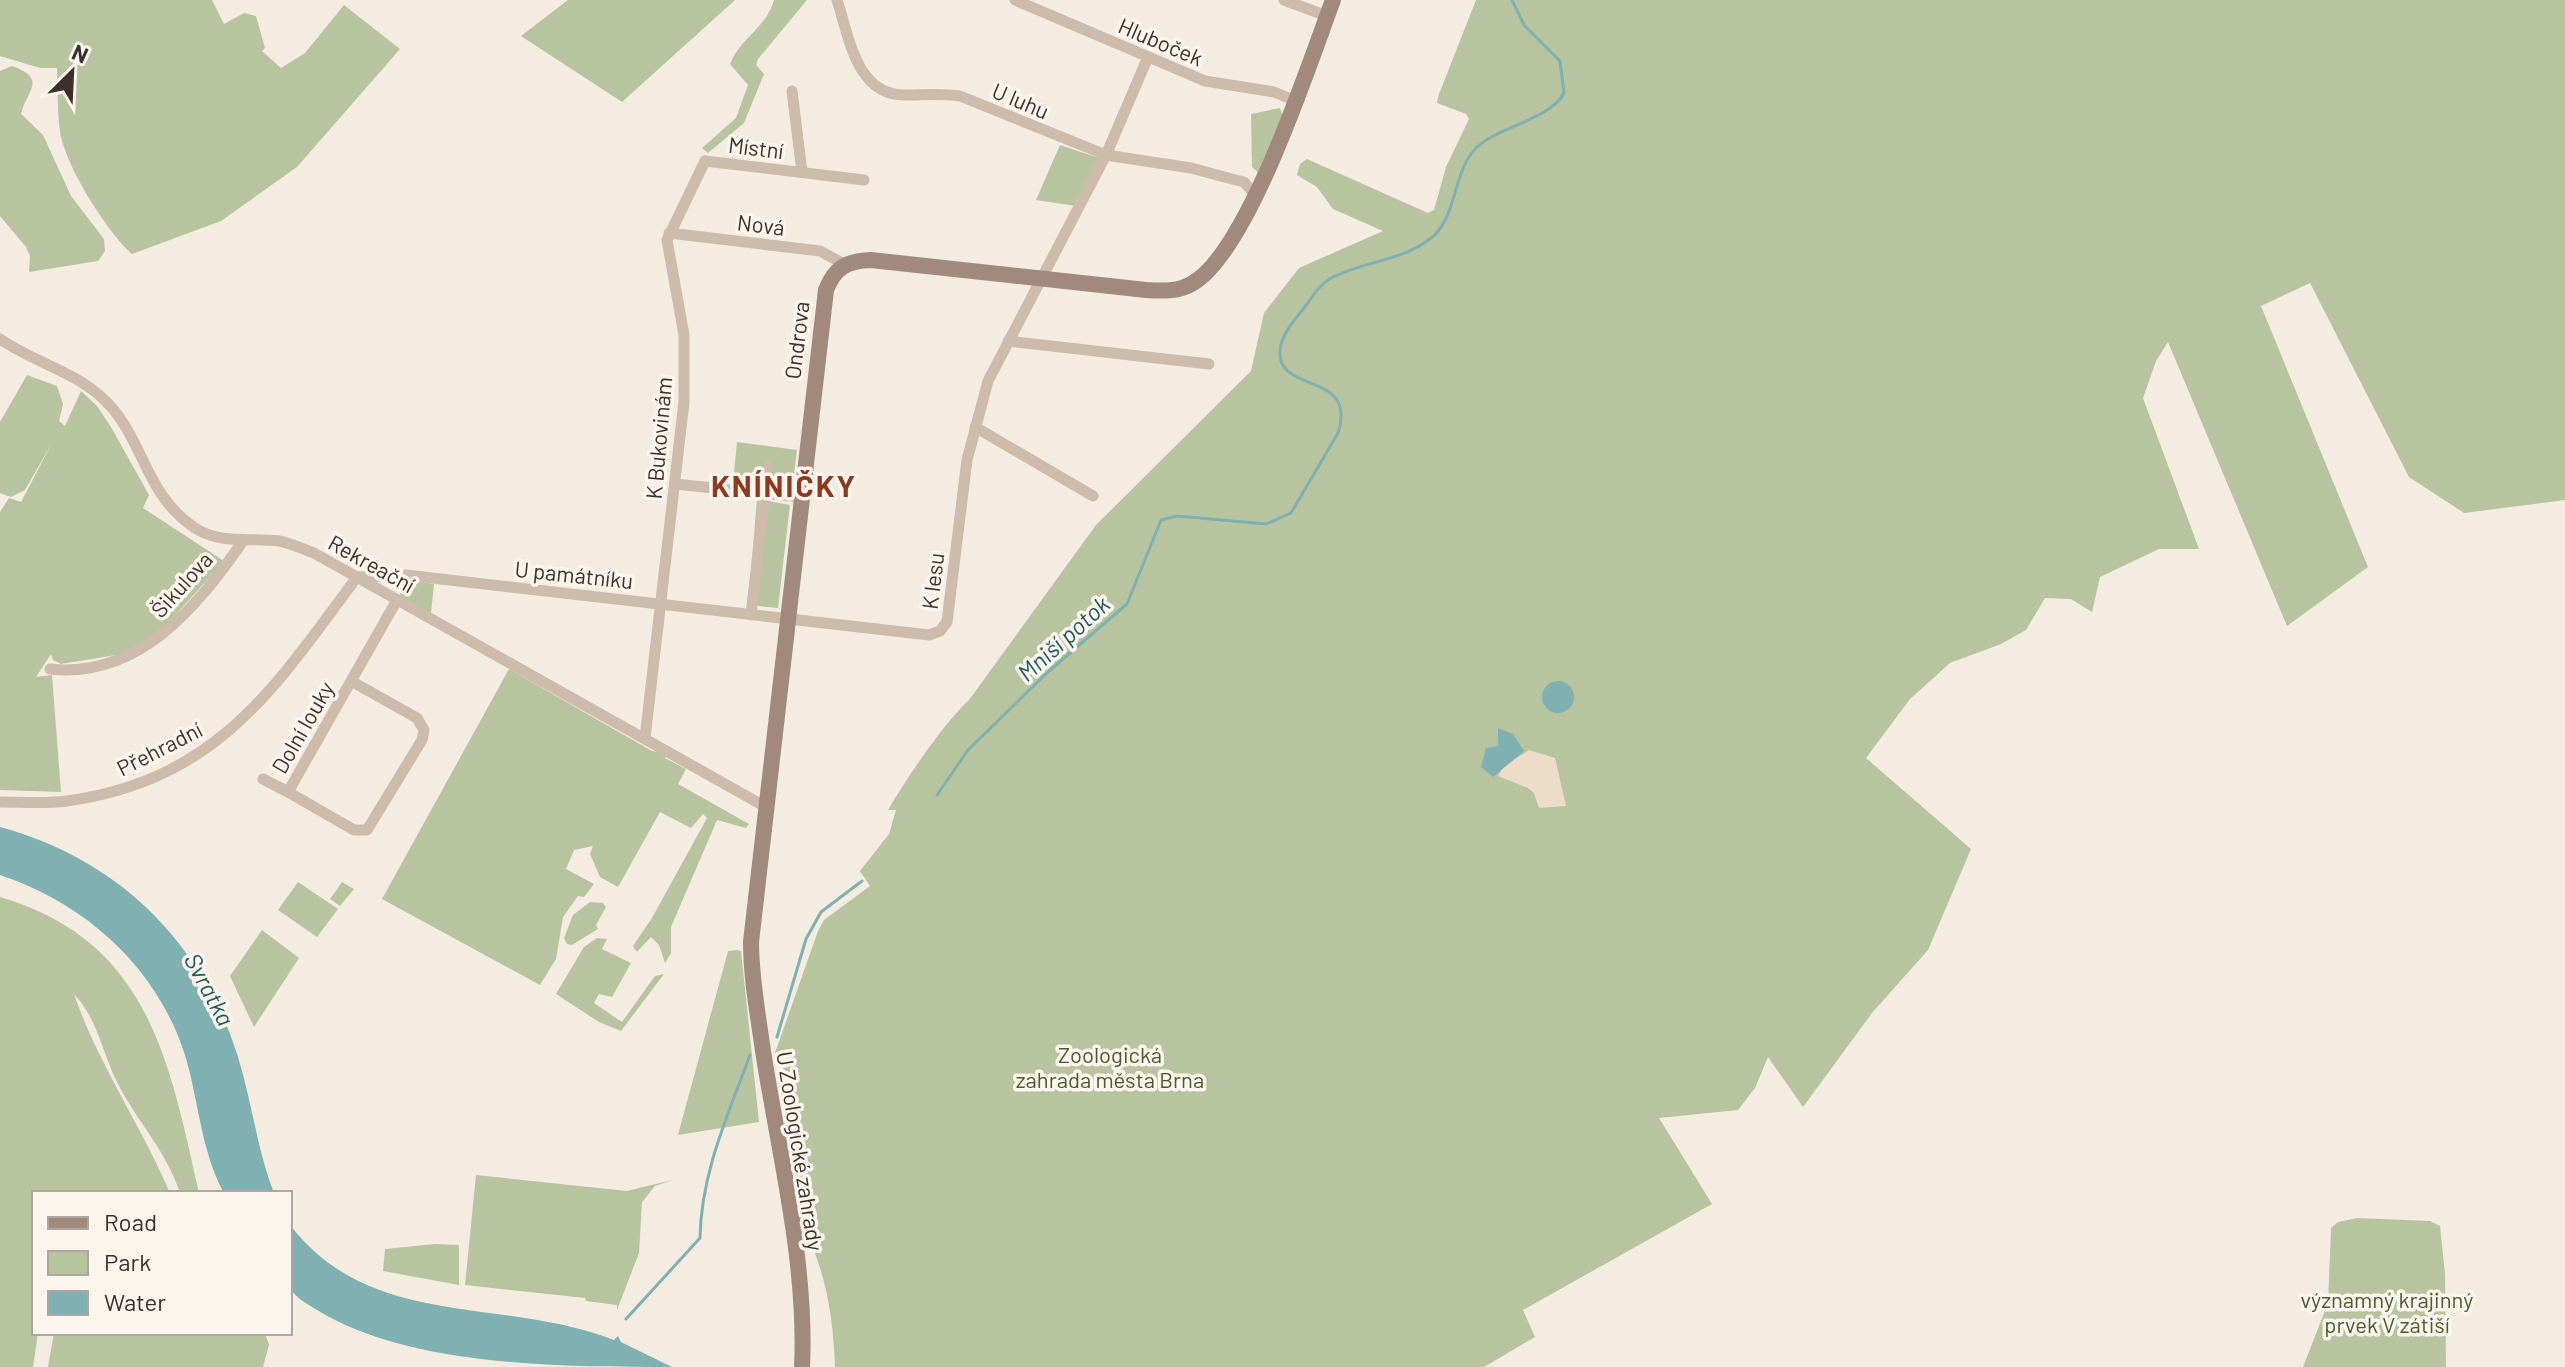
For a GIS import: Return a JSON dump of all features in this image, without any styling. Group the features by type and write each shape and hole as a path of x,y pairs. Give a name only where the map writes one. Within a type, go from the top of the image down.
{"street":[{"name":"U luhu","path":"837,0 860,70 882,89 901,95 935,92 960,96 1106,155 1191,168 1250,189"},
{"name":"Hluboček","path":"1015,0 1205,81 1274,92 1296,101"},
{"path":"1284,0 1327,16"},
{"path":"844,264 890,261 1157,291 1188,286 1214,264 1296,101 1333,0"},
{"name":"K lesu","path":"786,619 929,635 940,631 947,622 967,460 988,381 1039,278 1106,155 1148,57"},
{"name":"Místní","path":"792,91 802,172"},
{"name":"Místní","path":"669,233 701,157 864,180"},
{"name":"Nová","path":"669,233 820,251 844,264"},
{"name":"K Bukovinám","path":"645,738 684,402 684,335 667,240 669,233"},
{"name":"Ondrova","path":"751,942 823,301 833,275 844,264"},
{"name":"Rekreační","path":"0,339 28,358 85,380 115,411 153,485 174,510 212,537 280,541 314,553 764,806"},
{"path":"1008,341 1209,364"},
{"path":"975,427 1093,496"},
{"path":"751,615 768,467"},
{"path":"675,484 800,497"},
{"name":"Šikulova","path":"50,669 82,668 120,659 153,642 199,600 243,541"},
{"name":"U památníku","path":"357,577 406,575 786,619"},
{"name":"Přehradní","path":"0,802 64,802 111,793 156,777 202,753 246,719 280,682 357,577"},
{"name":"Dolní louky","path":"288,792 397,600"},
{"name":"Dolní louky","path":"263,779 354,830 367,830 422,740 424,730 417,718 351,681"},
{"name":"U Zoologické zahrady","path":"751,942 755,993 799,1283 802,1367"}],"green space":[{"path":"0,0 212,0 224,24 244,13 256,16 265,48 262,51 281,68 305,53 344,5 400,49 297,167 221,221 132,254 99,214 69,161 60,131 57,68 40,68 0,56"},
{"path":"568,0 735,0 622,102 521,36"},
{"path":"774,0 807,0 758,59 756,65 764,74 744,123 708,153 702,148 736,118 748,85 730,64 740,47 766,18"},
{"name":"Zoologická zahrada města Brna","path":"1476,0 2565,0 2565,500 2464,513 2409,477 2310,283 2261,306 2368,567 2287,626 2168,342 2156,361 2143,398 2199,549 2159,549 2100,577 2092,612 2071,599 2045,598 2026,630 2001,644 1950,663 1910,699 1866,758 1971,849 1928,950 1872,1013 1803,1107 1768,1057 1755,1088 1738,1110 1659,1118 1712,1204 1523,1310 1535,1337 1484,1367 835,1367 826,1291 816,1255 800,1219 782,1057 775,1053 818,931 824,920 870,886 860,871 889,834 896,810 888,810 896,797 926,752 969,700 1096,525 1251,371 1264,313 1299,268 1383,231 1333,209 1317,187 1297,175 1300,164 1307,159 1428,213 1434,210 1446,167 1469,119 1466,114 1437,103"},
{"path":"12,66 23,71 32,81 21,114 43,135 71,196 104,239 105,251 98,261 29,272 30,256 26,247 0,216 0,71"},
{"path":"1280,108 1283,117 1259,173 1252,167 1251,114"},
{"path":"1060,145 1099,158 1076,206 1036,200"},
{"path":"27,375 57,386 63,404 59,421 65,426 81,391 97,406 149,495 143,508 224,561 162,630 122,654 61,664 53,660 51,654 36,677 52,675 61,792 0,790 0,512 9,498 21,502 52,443 25,490 11,497 0,493 0,422"},
{"path":"737,442 797,450 792,490 733,484"},
{"path":"757,499 790,505 778,608 748,605"},
{"path":"409,580 434,584 431,613 400,597 401,585"},
{"path":"509,669 652,751 667,754 665,758 686,769 678,784 749,824 746,828 717,820 671,927 671,953 665,963 659,945 651,937 637,952 633,946 652,918 707,818 703,814 691,828 660,812 618,887 600,877 590,854 593,846 574,850 566,869 594,884 584,897 578,896 563,917 556,959 540,985 382,899"},
{"path":"298,882 338,909 317,937 278,910"},
{"path":"342,882 354,889 340,906 330,899"},
{"path":"0,897 50,917 90,943 121,975 144,1012 162,1052 199,1191 179,1191 160,1150 118,1084 89,1014 74,994 95,1045 169,1191 32,1191 32,1335 38,1335 33,1367 0,1367"},
{"path":"590,902 603,903 606,907 596,925 598,929 572,945 567,944 564,938 573,915"},
{"path":"262,930 299,958 254,1027 230,976"},
{"path":"597,938 607,939 602,949 631,963 612,997 599,994 594,1003 622,1022 655,976 664,974 621,1031 599,1022 556,994 584,947"},
{"path":"728,951 741,951 759,1122 678,1135"},
{"path":"476,1175 627,1191 672,1180 655,1186 642,1202 639,1253 617,1310 617,1305 586,1301 585,1298 465,1285"},
{"name":"významný krajinný prvek V zátiší","path":"2357,1218 2430,1221 2440,1226 2445,1274 2446,1367 2303,1367 2328,1303 2331,1228 2338,1222"},
{"path":"459,1245 459,1285 383,1271 385,1249"},
{"path":"54,1335 266,1335 269,1345 263,1367 48,1367"}],"shaded area":[{"path":"1529,750 1555,758 1566,806 1539,808 1534,793 1528,788 1498,776 1504,766"}],"water":[{"path":"1558,681 1569,686 1574,697 1569,708 1558,713 1547,708 1542,697 1547,686"},
{"path":"1498,728 1513,734 1524,751 1493,777 1481,767 1486,748 1498,746"},
{"path":"0,827 43,841 82,860 150,911 178,942 202,977 222,1015 238,1057 273,1191 223,1191 210,1159 184,1052 155,992 135,965 113,941 60,902 0,875"},
{"path":"292,1227 323,1259 359,1282 441,1306 528,1318 614,1340 618,1336 621,1342 672,1367 536,1364 441,1353 354,1329 294,1294"}],"waterway":[{"name":"Mniší potok","path":"937,795 968,750 1049,671 1127,604 1161,520 1177,516 1266,524 1291,513 1338,433 1341,413 1337,400 1327,391 1290,373 1282,364 1281,345 1290,326 1328,280 1407,252 1430,239 1446,219 1463,169 1477,147 1498,133 1537,116 1564,93 1560,61 1524,25 1512,0"},
{"name":"Mniší potok","path":"777,1037 806,939 821,912 862,881"},
{"name":"Mniší potok","path":"626,1319 700,1238 710,1167 750,1055"}],"district":[{"name":"KNÍNIČKY","path":"784,485"}],"water label":[{"name":"Svratka","path":"210,989"}]}
